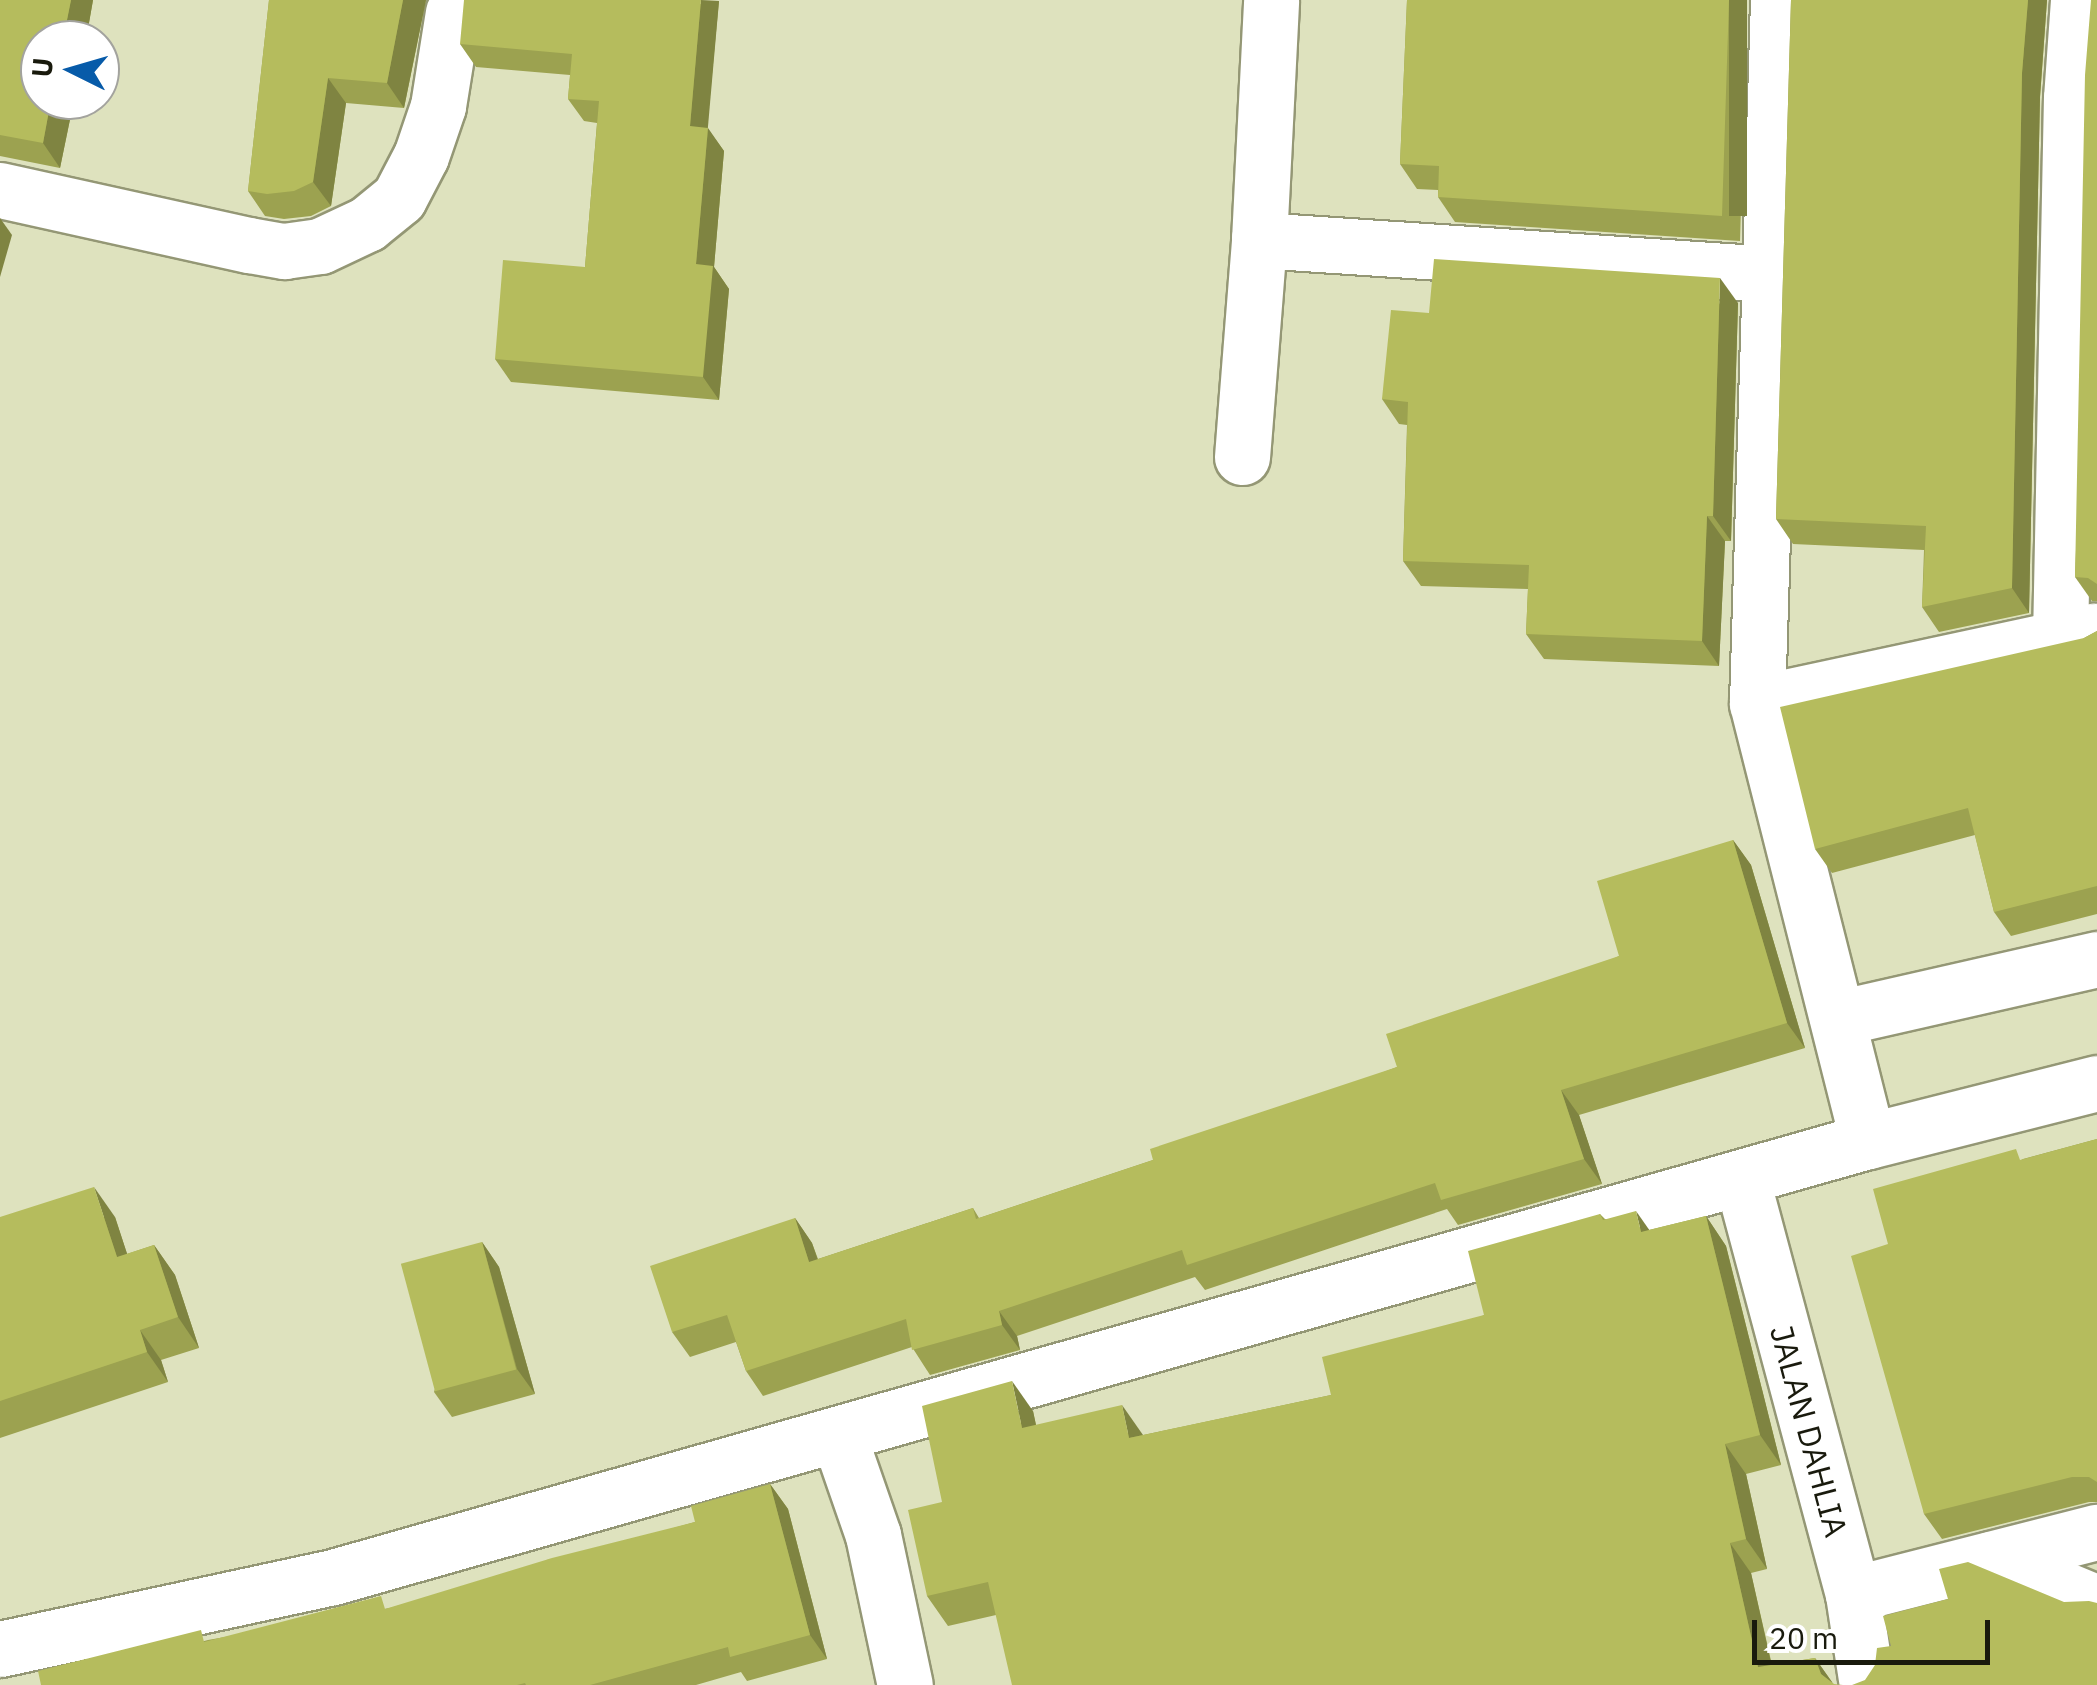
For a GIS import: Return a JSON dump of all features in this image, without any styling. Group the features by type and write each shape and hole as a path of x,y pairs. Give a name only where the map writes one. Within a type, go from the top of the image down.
{"street":[{"path":"1242,456 1260,240 1271,0"},
{"path":"1778,0 1757,702 1868,1140"},
{"path":"1757,702 2078,635 2084,95 2078,0"},
{"path":"0,190 249,246 284,251 320,246 367,224 399,198 421,156 438,106 453,12"},
{"path":"1260,240 1770,274"},
{"path":"1838,1018 2097,958"},
{"path":"0,1648 334,1578 1742,1180 1868,1140 2097,1083"},
{"name":"JALAN DAHLIA","path":"1742,1180 1853,1594 1868,1685"},
{"path":"838,1434 872,1535 906,1685"},
{"path":"1853,1594 2097,1532"},
{"path":"1991,1558 2097,1603"}],"building":[{"path":"0,0 71,0 67,20 20,20 20,120 47,120 43,143 0,135"},
{"path":"269,0 403,0 387,83 328,78 313,182 294,191 267,194 248,191"},
{"path":"464,0 701,0 690,126 708,128 696,264 713,266 703,377 495,359 503,260 585,267 599,101 568,99 572,54 460,44"},
{"path":"1407,0 1729,0 1722,216 1438,197 1439,166 1400,164"},
{"path":"1791,0 2028,0 2022,73 2012,588 1922,607 1926,526 1776,519"},
{"path":"2091,0 2097,0 2097,584 2075,577 2085,75"},
{"path":"1434,259 1720,278 1713,516 1707,516 1702,641 1526,634 1529,565 1403,561 1408,402 1382,399 1391,310 1429,313"},
{"path":"2097,631 2097,886 1994,912 1968,808 1815,849 1780,707 2084,638"},
{"path":"1733,840 1787,1023 1561,1090 1584,1159 1441,1200 1435,1183 1187,1265 1182,1250 999,1311 1002,1325 912,1350 906,1319 746,1371 727,1315 672,1332 650,1266 795,1218 809,1262 973,1208 976,1219 1153,1160 1150,1149 1397,1067 1386,1034 1619,956 1597,881"},
{"path":"2097,1139 2097,1482 2089,1477 2072,1477 1924,1514 1851,1256 1888,1244 1873,1189 2016,1149 2020,1160"},
{"path":"94,1187 117,1257 154,1245 178,1317 140,1330 147,1352 0,1401 0,1217"},
{"path":"1636,1211 1641,1232 1706,1216 1760,1435 1725,1444 1746,1539 1730,1543 1758,1667 1815,1658 1821,1674 1834,1684 1843,1685 1012,1685 988,1582 927,1596 908,1510 942,1502 922,1406 1012,1381 1022,1428 1122,1405 1129,1438 1331,1395 1322,1357 1484,1315 1468,1251 1600,1214 1603,1220"},
{"path":"482,1242 516,1370 435,1391 401,1264"},
{"path":"770,1484 810,1635 730,1657 728,1647 590,1685 41,1685 38,1671 201,1630 204,1642 381,1596 385,1609 552,1558 695,1522 691,1506"},
{"path":"1968,1562 2064,1602 2097,1603 2097,1685 1852,1685 1865,1680 1875,1665 1877,1648 1891,1646 1883,1616 1948,1599 1939,1569"}]}
